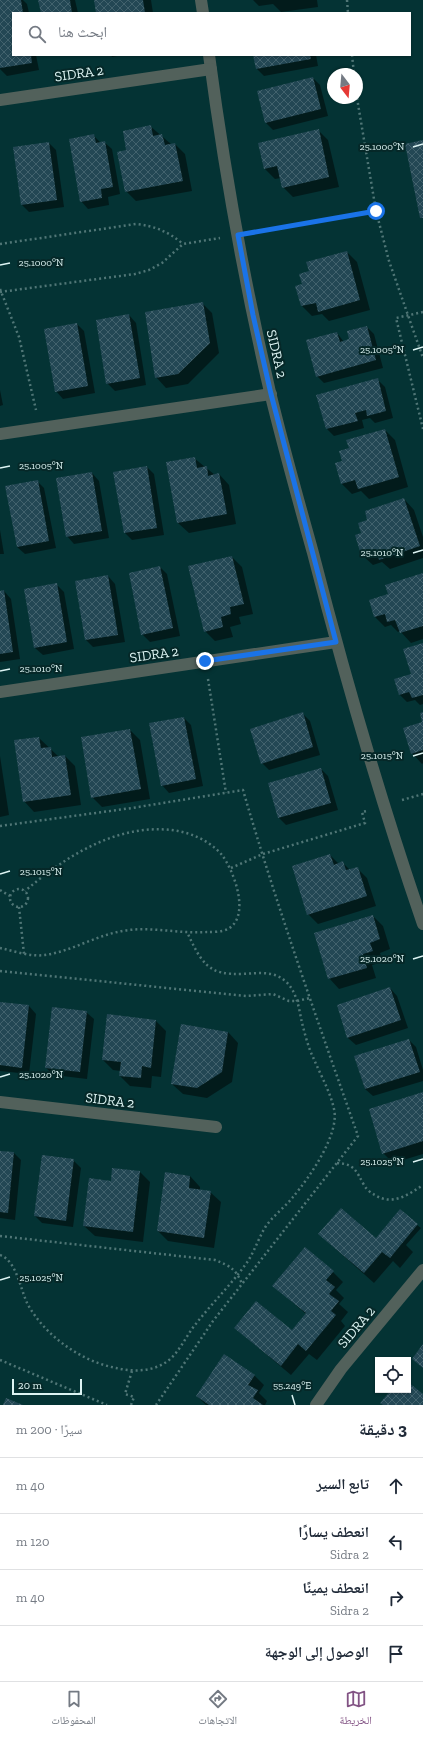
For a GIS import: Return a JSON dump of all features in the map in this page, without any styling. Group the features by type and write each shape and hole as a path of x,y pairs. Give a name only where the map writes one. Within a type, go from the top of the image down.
{"street":[{"path":"201,0 203,12"},
{"name":"SIDRA 2","path":"209,56 238,235 253,315 271,394 336,642 384,806 423,924"},
{"name":"SIDRA 2","path":"0,100 210,69"},
{"path":"0,434 271,394"},
{"name":"SIDRA 2","path":"0,692 336,642"},
{"name":"SIDRA 2","path":"0,1102 216,1127"},
{"name":"SIDRA 2","path":"316,1405 341,1370 423,1270"}],"path":[{"path":"347,0 348,12"},
{"path":"352,56 353,68"},
{"path":"358,104 376,211 389,261 423,358"},
{"path":"40,428 23,353 14,322 1,291 135,274 149,270 162,263 183,244 376,211"},
{"path":"0,244 136,224 149,225 162,229 173,235 183,244"},
{"path":"423,312 396,318 423,430"},
{"path":"205,661 226,793"},
{"path":"0,826 243,790 310,998 358,1136 213,1321 156,1405"},
{"path":"230,868 263,854 365,823 362,812 423,794"},
{"path":"0,948 24,954 39,955 52,953 128,930 161,930 188,934 217,932 228,929 236,922 240,911 236,882 230,868 221,854 209,844 194,836 178,831 160,829 112,837 89,846 47,872 25,891"},
{"path":"16,889 25,891 27,900 24,905 19,907 14,906 10,901 12,892 16,889"},
{"path":"0,890 10,896"},
{"path":"19,907 24,954"},
{"path":"0,1255 5,1256 11,1262 20,1288 38,1320 55,1337 80,1355 97,1363 132,1371 157,1367 168,1361 177,1352 193,1327 249,1260 266,1226 292,1197 318,1160 334,1126 335,1111 331,1098 312,1055 293,990 285,980 274,974 262,973 234,975 219,973 205,965 196,952 188,934"},
{"path":"0,970 246,996 273,994 289,1001 310,998"},
{"path":"337,1163 351,1166 356,1170 364,1186 379,1198 387,1200 406,1197 423,1185"},
{"path":"0,1236 215,1260 229,1266 238,1274 242,1284"},
{"path":"0,1360 107,1405"},
{"path":"131,1405 134,1397 125,1394 132,1371"}],"building":[{"path":"0,0 21,0 23,12 12,12 12,56 31,56 32,63 0,68"},
{"path":"38,0 70,0 72,12 41,12"},
{"path":"94,0 143,0 145,12 96,12"},
{"path":"253,56 310,56 311,59 256,69"},
{"path":"313,77 321,109 265,123 257,91"},
{"path":"151,125 153,136 162,134 165,145 175,143 183,181 125,192 117,152 126,150 123,131"},
{"path":"319,129 329,177 282,188 277,166 264,169 258,143"},
{"path":"94,134 96,143 105,141 113,187 101,189 102,198 80,202 69,139"},
{"path":"423,140 423,218 420,218 405,144"},
{"path":"49,142 57,200 21,205 13,147"},
{"path":"347,251 360,300 318,312 316,303 301,306 295,286 302,284 299,274 309,271 306,262"},
{"path":"203,302 210,343 178,374 155,378 145,312"},
{"path":"129,314 140,378 106,384 96,320"},
{"path":"77,323 88,386 55,392 44,329"},
{"path":"367,326 376,360 316,377 306,340 337,332 340,342 349,339 347,331"},
{"path":"378,378 386,411 367,416 366,410 355,413 358,421 326,429 316,395"},
{"path":"385,429 399,477 358,489 355,480 341,484 335,463 342,461 339,451 349,448 346,440"},
{"path":"195,457 197,468 207,466 208,476 219,473 227,514 177,523 166,462"},
{"path":"147,466 157,528 124,533 113,472"},
{"path":"92,472 102,531 66,537 56,478"},
{"path":"38,480 49,541 17,547 5,486"},
{"path":"404,498 420,546 379,560 376,550 361,555 355,535 361,533 358,523 367,520 365,511"},
{"path":"232,556 244,604 230,607 231,614 221,617 223,627 204,632 188,566"},
{"path":"160,566 173,628 141,635 129,573"},
{"path":"423,573 423,626 400,633 395,620 387,622 385,614 374,617 369,600 388,594 385,585"},
{"path":"108,575 118,635 85,640 75,581"},
{"path":"57,583 67,642 34,648 24,589"},
{"path":"4,590 13,652 0,654 0,591"},
{"path":"423,643 423,695 412,698 409,692 399,695 394,679 411,674 403,649"},
{"path":"303,712 313,747 261,764 250,729"},
{"path":"423,712 423,750 411,754 403,728 422,722 420,713"},
{"path":"184,717 196,779 161,786 149,723"},
{"path":"130,729 141,789 91,798 81,737"},
{"path":"39,737 41,748 51,747 52,757 65,755 71,795 23,802 14,740"},
{"path":"321,768 331,803 278,818 268,783"},
{"path":"330,854 334,865 343,861 346,870 358,867 367,896 307,915 292,866"},
{"path":"373,915 380,939 370,943 373,951 363,954 367,968 328,979 314,933"},
{"path":"390,987 401,1020 347,1038 337,1005"},
{"path":"0,1002 29,1005 22,1068 0,1065"},
{"path":"52,1007 87,1011 80,1072 45,1068"},
{"path":"107,1014 156,1020 151,1068 142,1066 141,1078 119,1076 121,1062 102,1060"},
{"path":"181,1024 228,1032 222,1072 197,1088 171,1084"},
{"path":"409,1039 420,1072 365,1089 354,1056"},
{"path":"423,1092 423,1141 382,1154 369,1109"},
{"path":"0,1151 14,1152 8,1213 0,1212"},
{"path":"42,1155 74,1159 66,1221 34,1216"},
{"path":"112,1168 140,1171 133,1232 83,1226 89,1178 111,1181"},
{"path":"165,1172 190,1176 189,1188 211,1191 204,1238 157,1231"},
{"path":"341,1208 376,1238 400,1209 418,1224 390,1258 382,1252 364,1273 318,1234"},
{"path":"305,1247 334,1271 326,1280 335,1287 329,1294 339,1301 331,1311 336,1315 306,1351 298,1344 281,1366 234,1328 256,1301 292,1330 306,1313 272,1286"},
{"path":"423,1344 423,1368 412,1359"},
{"path":"224,1354 255,1375 248,1385 258,1390 253,1398 263,1405 209,1405 196,1396"},
{"path":"411,1384 423,1394 423,1405 383,1405 380,1403 388,1393 411,1393"},
{"path":"6,1398 23,1405 3,1405"}],"route":[{"path":"205,661 336,642 271,394 253,315 238,235 376,211"}]}
